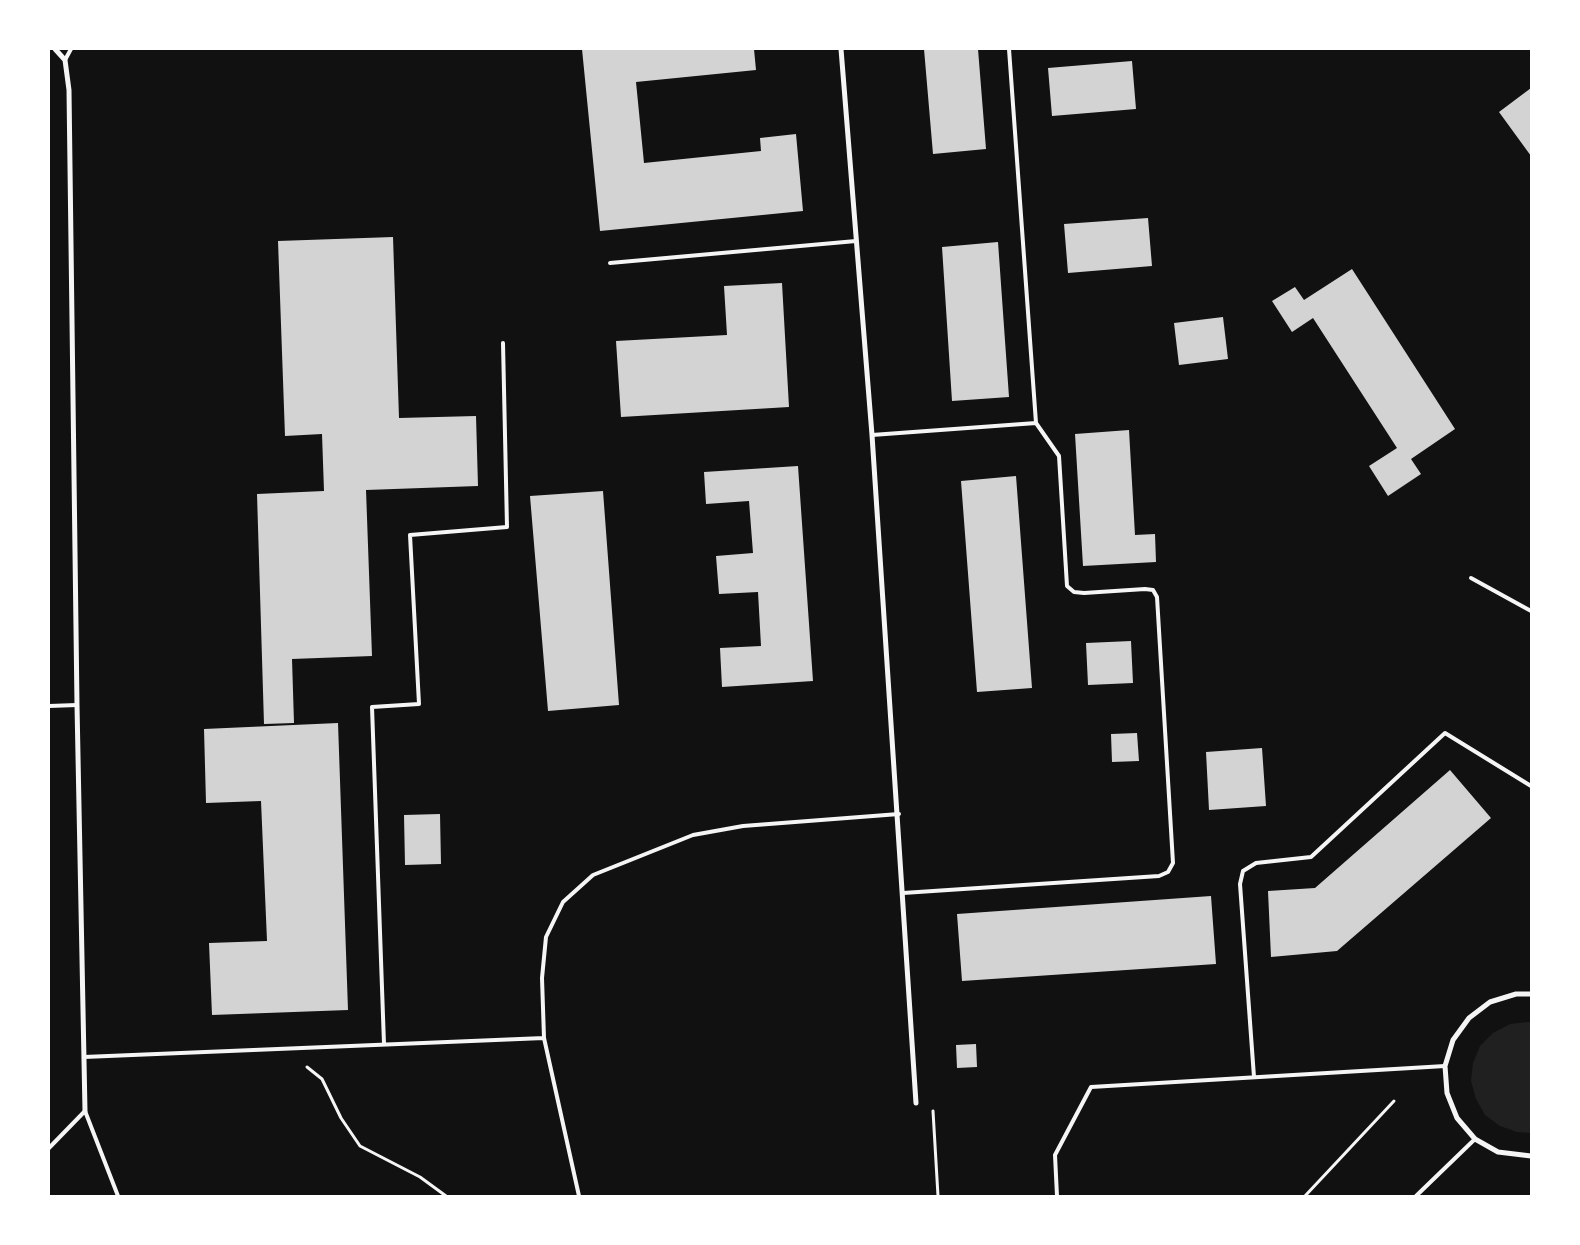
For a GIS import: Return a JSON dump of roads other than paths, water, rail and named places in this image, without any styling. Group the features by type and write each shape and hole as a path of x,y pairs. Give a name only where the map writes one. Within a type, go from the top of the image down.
{"street":[{"path":"55,49 65,60 69,90 77,705 85,1111"},
{"path":"841,49 872,435 899,814 916,1103"},
{"path":"1531,994 1516,994 1490,1002 1469,1018 1453,1040 1446,1066 1447,1093 1457,1118 1475,1139 1498,1152 1531,1156"}],"lane":[{"path":"65,60 71,49"},
{"path":"903,892 1159,876 1168,872 1173,863 1157,597 1153,590 1145,589 1084,593 1074,592 1068,586 1059,456 1036,422 1009,49"},
{"path":"610,263 856,242"},
{"path":"384,1044 372,707 419,704 410,535 507,527 503,343"},
{"path":"872,435 1036,422"},
{"path":"1471,578 1531,611"},
{"path":"49,706 77,705"},
{"path":"1254,1077 1240,884 1243,871 1256,863 1311,857 1445,733 1531,786"},
{"path":"579,1196 544,1038 542,978 546,937 564,902 593,876 693,835 743,826 899,814"},
{"path":"84,1058 544,1038"},
{"path":"1057,1196 1055,1155 1091,1087 1446,1066"},
{"path":"49,1148 85,1111 118,1196"},
{"path":"1416,1196 1475,1139"}]}
